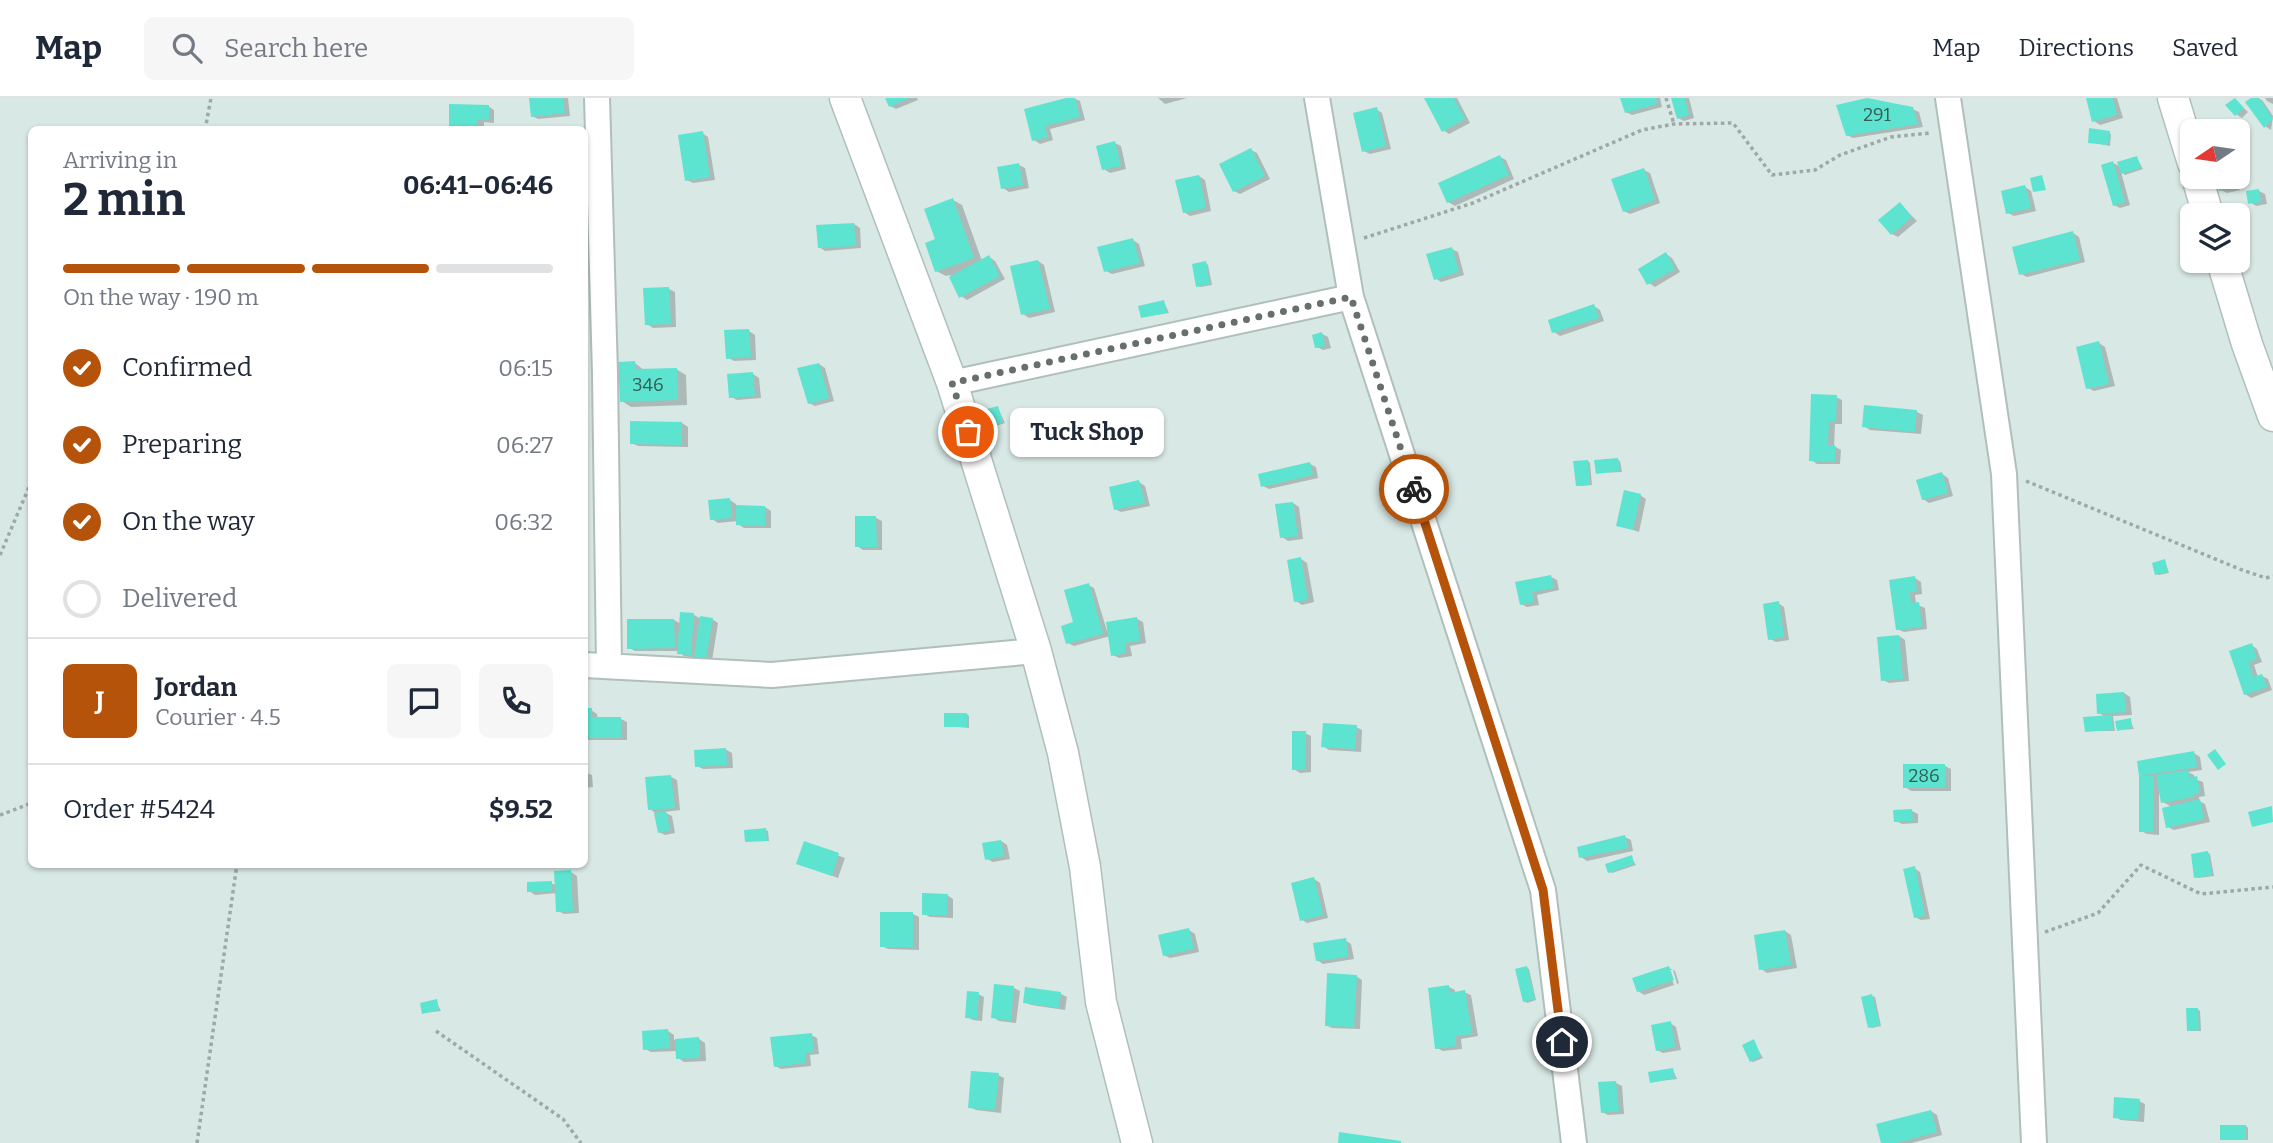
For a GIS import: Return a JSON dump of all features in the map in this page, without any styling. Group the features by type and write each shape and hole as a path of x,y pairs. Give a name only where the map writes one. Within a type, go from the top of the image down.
{"street":[{"path":"597,98 605,373 597,665 772,676 1036,651"},
{"path":"845,98 952,383 1036,651 1063,753 1084,867 1101,1002 1137,1143"},
{"path":"1317,98 1351,297 1543,890 1574,1143"},
{"path":"1948,98 2004,474 2034,1143"},
{"path":"2173,98 2180,121"},
{"path":"2226,273 2273,416"},
{"path":"952,383 1351,297"}],"path":[{"path":"206,126 211,98"},
{"path":"1666,98 1674,124"},
{"path":"1342,245 1473,203 1642,130 1674,124 1733,123 1772,175 1815,170 1839,155 1891,136 1954,131"},
{"path":"2004,474 2038,485 2242,570 2266,578 2273,576"},
{"path":"0,555 28,489"},
{"path":"0,815 28,804"},
{"path":"2026,938 2098,913 2141,865 2201,894 2273,887"},
{"path":"197,1143 236,868"},
{"path":"436,1031 563,1119 581,1143"}],"building":[{"path":"529,98 563,98 565,113 531,117"},
{"path":"885,98 909,98 889,107"},
{"path":"1075,98 1080,117 1045,126 1048,137 1032,141 1024,109"},
{"path":"1424,98 1454,98 1465,119 1442,132"},
{"path":"1620,98 1656,98 1657,104 1625,113"},
{"path":"1671,98 1685,98 1689,115 1677,119"},
{"path":"1867,98 1913,107 1918,124 1846,136 1836,105"},
{"path":"2086,98 2113,98 2117,115 2092,122"},
{"path":"2235,98 2244,108 2235,116 2225,105"},
{"path":"2251,98 2259,98 2273,119 2264,128 2245,102"},
{"path":"449,104 489,105 489,120 478,120 478,126 449,126"},
{"path":"1377,107 1386,146 1362,152 1353,113"},
{"path":"2089,128 2110,131 2108,145 2088,143"},
{"path":"703,131 710,177 685,181 678,135"},
{"path":"1115,141 1121,166 1102,170 1096,146"},
{"path":"1251,148 1265,176 1233,192 1219,164"},
{"path":"1500,155 1509,175 1447,203 1438,183"},
{"path":"2137,156 2141,168 2121,174 2117,162"},
{"path":"2113,161 2125,202 2113,206 2101,165"},
{"path":"1019,163 1023,185 1001,189 997,167"},
{"path":"1644,168 1655,200 1623,212 1611,179"},
{"path":"1199,175 1206,208 1183,213 1175,180"},
{"path":"2042,175 2046,190 2033,192 2030,178"},
{"path":"2025,185 2031,208 2006,214 2001,191"},
{"path":"2259,189 2261,202 2248,203 2246,191"},
{"path":"953,198 974,258 935,272 925,243 935,239 924,209"},
{"path":"1900,202 1912,217 1891,235 1878,220"},
{"path":"854,223 856,246 818,248 816,225"},
{"path":"2073,231 2080,260 2019,275 2012,247"},
{"path":"1133,238 1140,263 1104,272 1097,247"},
{"path":"1452,247 1459,272 1434,280 1426,254"},
{"path":"1666,252 1675,269 1647,285 1638,269"},
{"path":"989,255 1000,276 959,298 949,277"},
{"path":"1038,260 1050,309 1021,315 1010,266"},
{"path":"1206,261 1210,284 1196,287 1192,264"},
{"path":"669,287 671,324 645,325 643,288"},
{"path":"1164,300 1167,313 1141,318 1138,306"},
{"path":"1594,304 1599,318 1552,333 1548,320"},
{"path":"749,329 751,357 726,359 724,330"},
{"path":"1322,332 1325,346 1315,348 1312,335"},
{"path":"2099,341 2109,384 2086,389 2076,347"},
{"path":"635,361 636,369 677,368 678,400 620,402 618,362"},
{"path":"819,363 829,398 808,404 797,368"},
{"path":"753,372 755,396 729,398 727,374"},
{"path":"1811,394 1837,395 1836,421 1829,421 1828,445 1835,445 1835,462 1809,461"},
{"path":"1864,405 1917,410 1915,432 1862,427"},
{"path":"998,406 1003,422 992,426 987,409"},
{"path":"630,421 682,422 682,445 630,444"},
{"path":"1618,458 1620,471 1596,474 1594,460"},
{"path":"1588,460 1590,485 1576,486 1573,461"},
{"path":"1310,462 1313,475 1261,487 1258,474"},
{"path":"1942,472 1948,493 1922,500 1916,480"},
{"path":"1139,480 1145,503 1114,510 1109,487"},
{"path":"1624,490 1641,494 1633,530 1616,526"},
{"path":"730,498 732,518 710,520 708,500"},
{"path":"1293,502 1298,536 1280,538 1275,504"},
{"path":"736,505 765,506 765,526 736,525"},
{"path":"855,516 876,516 877,547 855,547"},
{"path":"1301,557 1308,600 1294,602 1287,560"},
{"path":"2165,559 2168,572 2155,575 2152,563"},
{"path":"1551,575 1554,588 1532,592 1534,602 1520,605 1515,582"},
{"path":"1915,576 1917,591 1910,592 1911,603 1919,602 1922,627 1896,630 1889,580"},
{"path":"1089,583 1103,634 1066,644 1061,626 1073,622 1064,590"},
{"path":"1779,601 1784,637 1768,640 1763,604"},
{"path":"680,612 694,613 691,655 677,654"},
{"path":"700,616 713,618 706,659 694,657"},
{"path":"1137,617 1140,641 1125,643 1126,653 1111,656 1106,622"},
{"path":"627,619 674,619 675,648 627,649"},
{"path":"1899,635 1903,679 1881,681 1877,637"},
{"path":"2252,643 2257,659 2249,662 2253,677 2262,674 2267,687 2244,695 2229,651"},
{"path":"2124,692 2126,712 2097,714 2096,694"},
{"path":"588,708 592,708 592,717 621,717 621,738 588,738"},
{"path":"944,713 967,713 967,727 944,727"},
{"path":"2112,715 2113,730 2085,732 2083,717"},
{"path":"2131,718 2132,728 2117,731 2115,721"},
{"path":"1323,723 1357,725 1355,749 1321,747"},
{"path":"1292,731 1306,731 1305,770 1292,770"},
{"path":"726,748 727,765 695,767 694,750"},
{"path":"2215,749 2226,764 2218,770 2207,755"},
{"path":"2194,751 2197,767 2139,776 2137,761"},
{"path":"1903,764 1945,764 1945,788 1903,788"},
{"path":"2188,770 2190,778 2197,776 2200,793 2193,794 2194,797 2161,803 2156,775"},
{"path":"671,775 675,808 648,810 645,777"},
{"path":"2139,776 2154,776 2153,832 2139,832"},
{"path":"2200,799 2204,819 2166,828 2162,808"},
{"path":"2272,806 2273,822 2252,827 2248,812"},
{"path":"1912,809 1913,821 1894,822 1893,810"},
{"path":"666,811 670,830 658,833 654,813"},
{"path":"766,828 767,841 745,842 744,830"},
{"path":"1625,835 1628,848 1579,858 1577,847"},
{"path":"1001,840 1004,856 985,860 982,843"},
{"path":"804,841 839,853 832,876 796,864"},
{"path":"2208,851 2212,875 2194,878 2191,854"},
{"path":"1632,855 1634,864 1608,873 1605,864"},
{"path":"1915,866 1925,916 1914,918 1903,869"},
{"path":"571,870 573,911 556,912 554,871"},
{"path":"1314,877 1323,915 1300,921 1291,883"},
{"path":"552,881 552,891 527,892 527,882"},
{"path":"922,893 948,894 947,915 922,915"},
{"path":"880,912 913,912 913,947 880,947"},
{"path":"1189,928 1194,949 1163,956 1158,935"},
{"path":"1785,930 1791,965 1759,970 1754,935"},
{"path":"1346,938 1348,957 1316,961 1313,943"},
{"path":"1527,966 1535,999 1523,1002 1515,969"},
{"path":"1669,966 1674,980 1637,992 1632,978"},
{"path":"1327,973 1357,975 1354,1027 1325,1026"},
{"path":"994,984 1014,986 1011,1021 991,1018"},
{"path":"1449,985 1449,993 1465,990 1472,1034 1456,1036 1456,1046 1435,1049 1428,988"},
{"path":"1025,987 1061,992 1059,1008 1023,1003"},
{"path":"967,991 979,992 977,1019 965,1018"},
{"path":"1872,994 1880,1025 1868,1028 1861,997"},
{"path":"437,999 439,1010 422,1014 420,1003"},
{"path":"2186,1008 2198,1008 2199,1030 2187,1031"},
{"path":"1671,1021 1675,1047 1656,1051 1651,1025"},
{"path":"668,1029 670,1048 643,1050 642,1031"},
{"path":"812,1033 814,1052 805,1053 806,1063 774,1067 770,1037"},
{"path":"699,1037 700,1058 676,1059 675,1039"},
{"path":"1754,1039 1761,1056 1750,1062 1742,1045"},
{"path":"1673,1068 1675,1078 1650,1083 1648,1072"},
{"path":"971,1071 999,1073 995,1110 968,1108"},
{"path":"1616,1081 1619,1111 1601,1113 1598,1082"},
{"path":"2114,1097 2140,1099 2138,1120 2113,1118"},
{"path":"1931,1110 1937,1132 1896,1143 1881,1143 1876,1124"},
{"path":"2220,1125 2246,1125 2246,1140 2220,1140"},
{"path":"1339,1132 1401,1141 1401,1143 1338,1143"}],"way so far":[{"path":"968,432 952,383 1351,297 1414,489"}],"place":[{"name":"Tuck Shop","path":"968,432"}],"route":[{"path":"1414,489 1543,890 1562,1042"}]}
